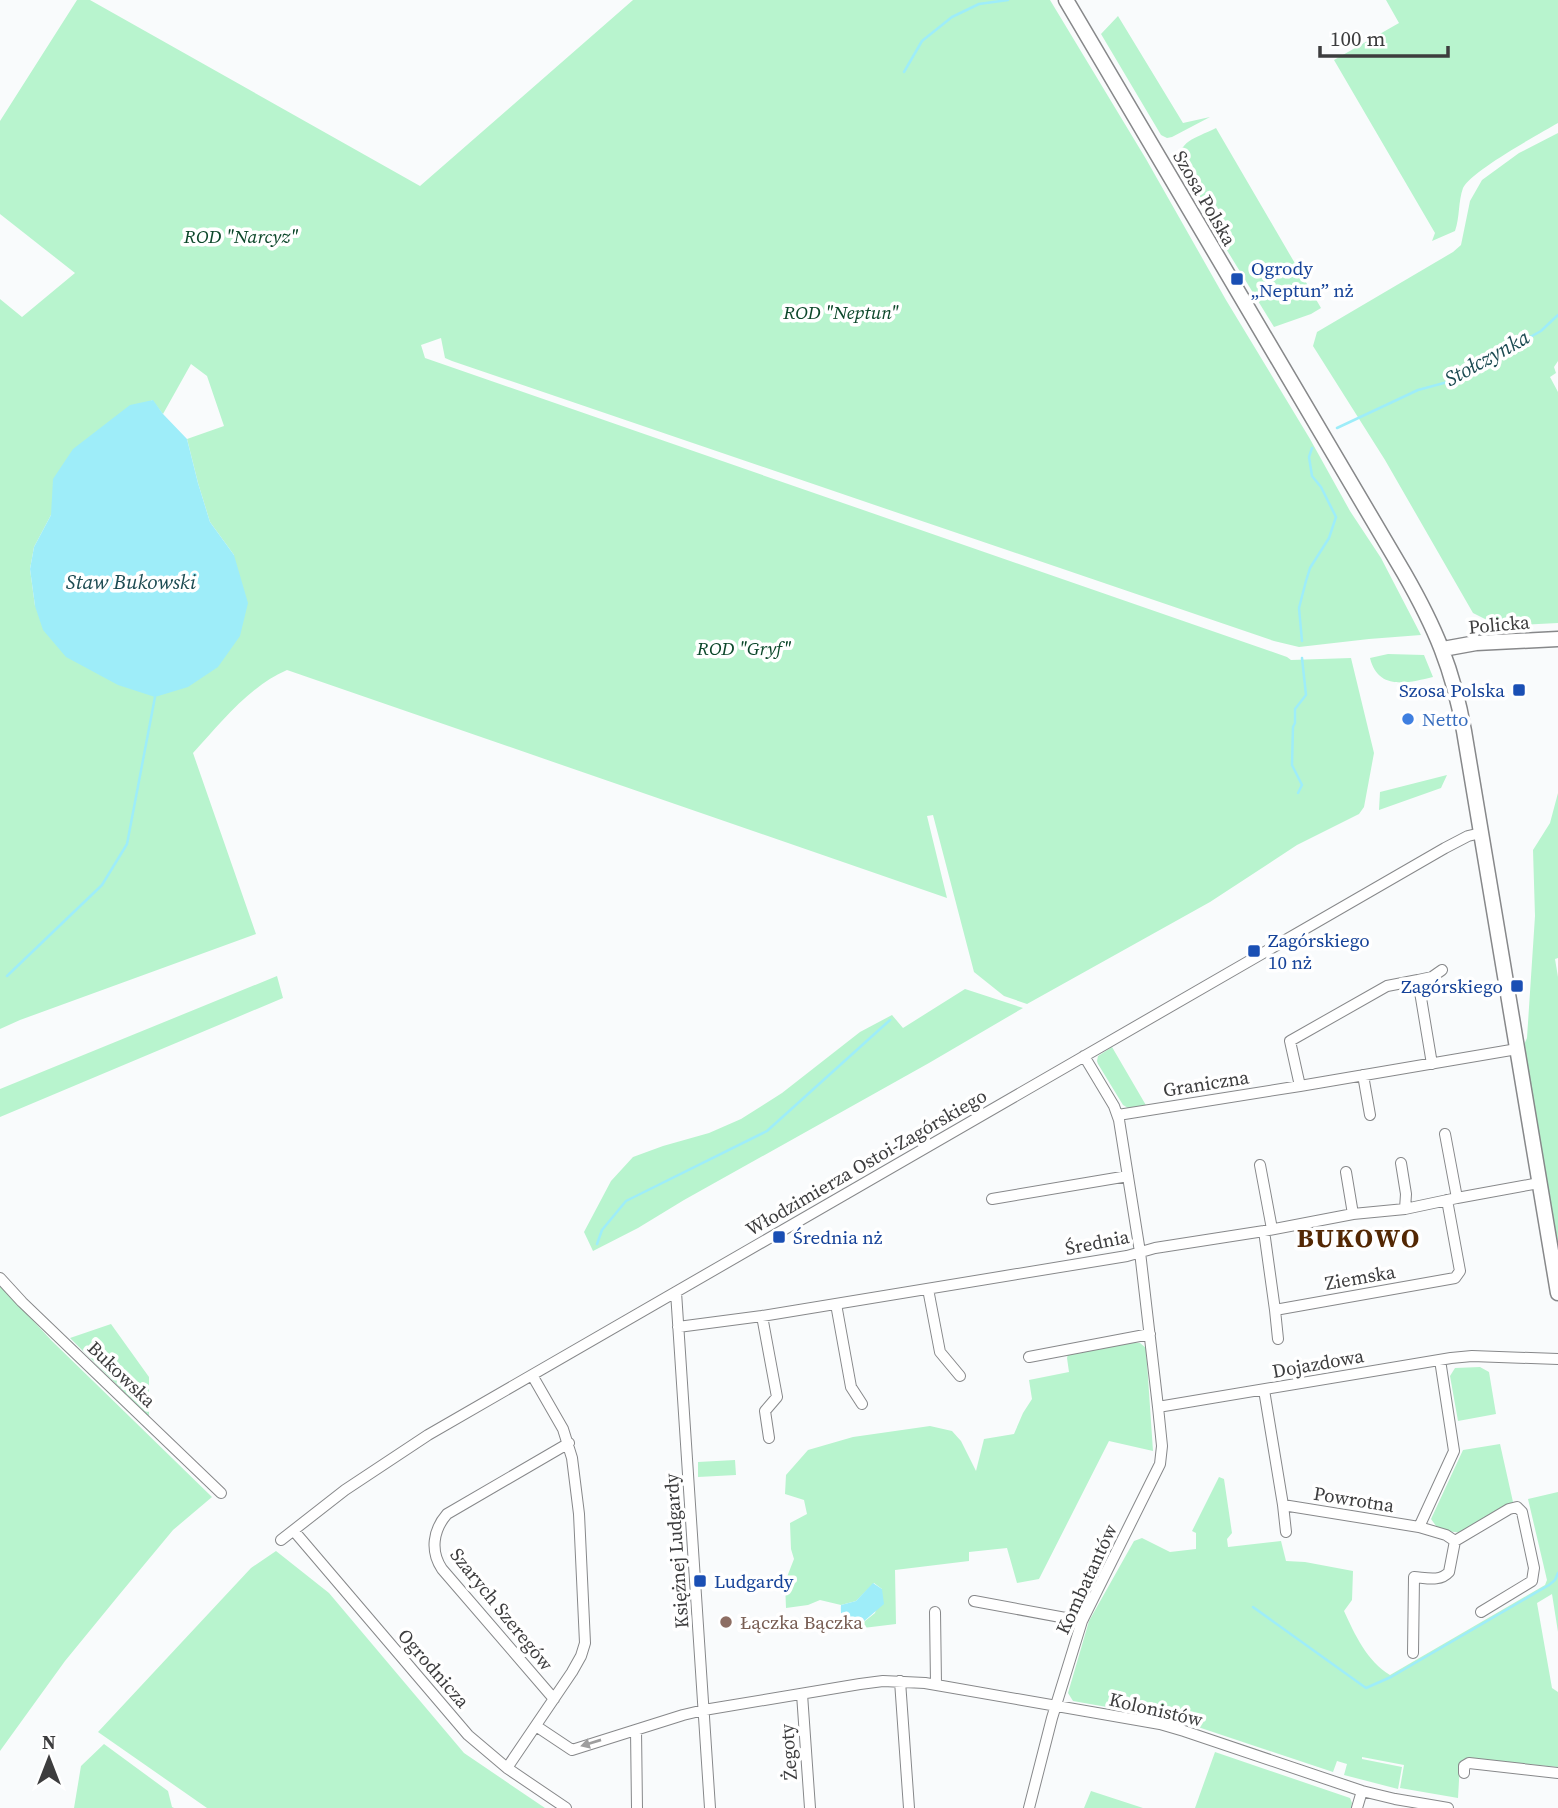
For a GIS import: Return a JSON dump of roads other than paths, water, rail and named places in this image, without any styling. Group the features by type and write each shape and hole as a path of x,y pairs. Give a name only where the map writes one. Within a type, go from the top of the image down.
{"street":[{"name":"Szosa Polska","path":"1066,0 1404,573 1430,619 1443,649 1461,716 1558,1293"},
{"name":"Policka","path":"1443,649 1483,643 1558,639"},
{"name":"Włodzimierza Ostoi-Zagórskiego","path":"281,1540 345,1490 400,1452 1458,841 1481,833"},
{"path":"1300,1086 1290,1041 1387,986 1432,977 1442,970"},
{"path":"1418,981 1432,1064"},
{"name":"Graniczna","path":"1118,1115 1517,1049"},
{"path":"1084,1056 1118,1115 1140,1252 1158,1408"},
{"path":"1363,1075 1370,1115"},
{"path":"1445,1134 1452,1199"},
{"path":"1401,1163 1406,1194 1405,1209"},
{"path":"1260,1165 1278,1339"},
{"path":"1346,1171 1353,1214"},
{"path":"992,1199 1128,1176"},
{"name":"Średnia","path":"678,1327 762,1316 1127,1256 1155,1248 1353,1214 1405,1209 1539,1183"},
{"name":"Ziemska","path":"1275,1310 1455,1278 1460,1271 1452,1199"},
{"name":"Bukowska","path":"0,1278 220,1493"},
{"path":"928,1289 940,1352 960,1376"},
{"name":"Księżnej Ludgardy","path":"676,1292 710,1808"},
{"path":"836,1304 851,1387 862,1404"},
{"path":"762,1316 777,1397 765,1411 769,1438"},
{"path":"1029,1357 1150,1334"},
{"name":"Dojazdowa","path":"1158,1408 1472,1356 1558,1359"},
{"path":"1419,1527 1454,1451 1440,1360"},
{"path":"507,1768 581,1656 585,1643 574,1466 569,1443 558,1418 532,1375"},
{"name":"Powrotna","path":"1264,1390 1286,1532"},
{"name":"Kombatantów","path":"1029,1808 1056,1705 1082,1621 1160,1464 1163,1446 1158,1408"},
{"name":"Szarych Szeregów","path":"554,1699 442,1569 434,1545 438,1529 447,1514 569,1443"},
{"name":"Powrotna","path":"1283,1505 1419,1527 1446,1535 1455,1541"},
{"path":"1413,1653 1414,1577 1439,1579 1447,1575 1450,1572 1455,1541 1517,1507 1522,1512 1534,1568 1532,1581 1481,1612"},
{"name":"Ogrodnicza","path":"293,1531 468,1735 507,1768 566,1808"},
{"path":"974,1601 1082,1621"},
{"path":"935,1612 936,1684"},
{"path":"900,1681 909,1808"},
{"name":"Kolonistów","path":"536,1726 572,1750 704,1710 860,1684 900,1681 936,1684 1171,1726 1362,1791 1448,1808"},
{"name":"Żegoty","path":"802,1694 810,1808"},
{"path":"636,1730 637,1808"},
{"path":"1464,1773 1464,1766 1469,1763 1558,1773"},
{"path":"1357,1808 1362,1791"}],"water":[{"name":"Staw Bukowski","path":"153,400 187,439 210,522 234,555 248,603 240,636 218,667 188,687 155,697 118,685 66,657 43,630 35,606 30,569 34,547 51,515 53,479 73,449 130,405"},
{"path":"873,1583 882,1589 884,1604 855,1629 851,1628 843,1620 841,1605 856,1601"}],"waterway":[{"path":"904,72 922,41 952,17 979,4 1008,0"},
{"name":"Stołczynka","path":"1337,428 1418,390 1455,380 1488,354 1516,345 1541,331 1558,315"},
{"name":"Stołczynka","path":"1302,641 1299,608 1306,581 1310,568 1329,538 1336,517 1321,487 1312,476 1309,457 1312,448"},
{"name":"Stołczynka","path":"1298,793 1302,785 1292,765 1293,727 1295,709 1306,695 1302,658"},
{"path":"7,976 102,885 127,844 155,697"},
{"path":"597,1244 602,1230 626,1201 767,1131 890,1020"},
{"path":"1253,1607 1366,1688 1391,1677 1549,1585 1558,1573"}],"place":[{"name":"Ogrody „Neptun” nż","path":"1237,279"},
{"name":"Szosa Polska","path":"1519,690"},
{"name":"Netto","path":"1408,719"},
{"name":"Zagórskiego 10 nż","path":"1254,951"},
{"name":"Zagórskiego","path":"1517,986"},
{"name":"Średnia nż","path":"779,1237"},
{"name":"Ludgardy","path":"700,1581"},
{"name":"Łączka Bączka","path":"726,1622"}],"district":[{"name":"BUKOWO","path":"1359,1238"}],"park label":[{"name":"ROD \"Narcyz\"","path":"241,236"},
{"name":"ROD \"Neptun\"","path":"841,312"},
{"name":"ROD \"Gryf\"","path":"744,648"}]}
